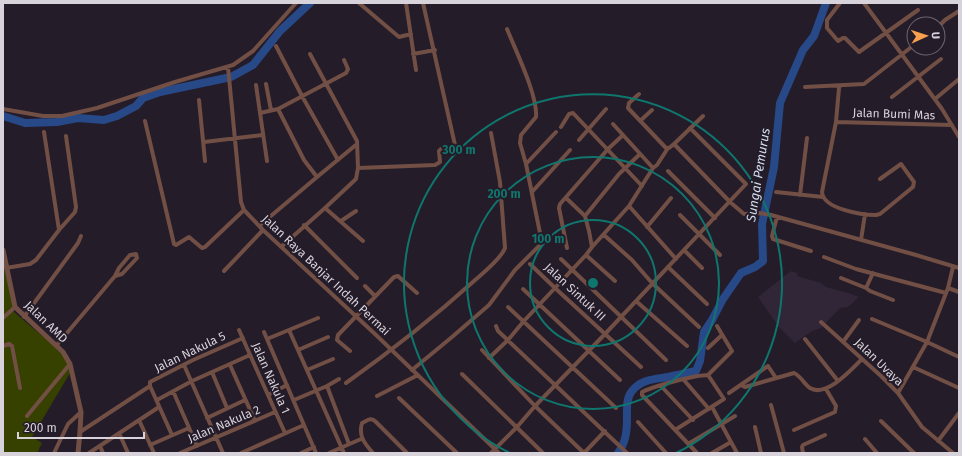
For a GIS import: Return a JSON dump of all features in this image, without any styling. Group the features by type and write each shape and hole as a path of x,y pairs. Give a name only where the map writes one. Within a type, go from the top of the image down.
{"street":[{"path":"3,109 42,116 62,116 97,108 175,82 228,69 253,51 296,3"},
{"path":"358,3 398,37 411,34"},
{"path":"406,3 416,70"},
{"path":"358,168 435,165 440,162 440,149 453,147 455,145 435,50 423,3"},
{"path":"840,3 827,20 827,28 838,42 845,38 859,52 918,10"},
{"path":"864,3 935,99 959,136"},
{"path":"946,19 959,11"},
{"path":"412,370 489,305 515,270 540,246 542,240 526,164 520,144 521,135 536,117 536,109 525,71 507,29"},
{"path":"276,46 338,160"},
{"path":"413,54 435,50"},
{"path":"805,87 864,84 906,52"},
{"path":"281,247 354,181 357,175 356,137 310,54"},
{"path":"892,97 941,59"},
{"path":"260,113 278,109 348,71 344,60"},
{"path":"145,122 174,244 176,245 189,237 202,248 205,247 244,210 241,202 228,69"},
{"path":"935,99 959,79"},
{"path":"266,84 271,110"},
{"path":"256,85 267,161"},
{"path":"840,86 836,122 822,192 823,197 837,208 876,215 880,214 914,185 914,182 901,164 880,179"},
{"path":"639,94 627,106 665,147 668,148"},
{"path":"199,100 205,161"},
{"path":"278,109 304,160 317,176"},
{"path":"579,140 606,109"},
{"path":"640,121 652,110"},
{"path":"561,127 569,114 572,112 642,186"},
{"path":"489,358 508,340 629,206 653,168 657,165 668,148 703,116"},
{"name":"Jalan Bumi Mas","path":"836,122 951,125"},
{"path":"613,124 653,168"},
{"path":"491,453 746,184 690,128"},
{"path":"44,132 59,230"},
{"path":"526,164 556,132"},
{"path":"346,383 391,351 463,291 486,270 504,250 500,182 491,133"},
{"path":"204,142 263,135"},
{"path":"567,248 559,208 560,204 608,149 623,135"},
{"path":"6,268 30,264 36,260 76,210 66,136"},
{"path":"800,195 807,138"},
{"path":"224,271 261,228 317,176 357,144"},
{"path":"674,144 730,202 744,214 759,213 771,215 959,268"},
{"path":"532,192 570,150"},
{"path":"584,216 640,154"},
{"path":"668,171 715,218"},
{"path":"776,192 823,197"},
{"path":"566,198 584,216 592,247"},
{"path":"647,227 671,198"},
{"path":"629,206 676,259"},
{"path":"325,208 362,241"},
{"name":"Jalan Raya Banjar Indah Permai","path":"244,210 261,228 499,453"},
{"path":"341,221 356,211"},
{"path":"861,240 865,214"},
{"path":"680,215 720,255"},
{"path":"777,217 772,239 811,252"},
{"path":"304,226 357,278"},
{"path":"604,234 632,260 652,283 699,327"},
{"path":"24,316 78,243 81,236"},
{"name":"Jalan AMD","path":"3,250 16,307 65,355 70,364 81,412 78,453"},
{"path":"684,250 702,268"},
{"path":"56,346 115,276 119,268 130,255 136,254 137,258 122,274 115,276"},
{"path":"586,255 615,281"},
{"path":"824,257 856,269 873,272 946,293"},
{"path":"561,259 666,360"},
{"name":"Jalan Sintuk III","path":"530,264 641,367"},
{"path":"668,267 707,304"},
{"path":"898,393 927,342 948,288 953,267"},
{"path":"866,288 873,272"},
{"path":"350,352 337,340 338,335 396,276 400,277 417,293"},
{"path":"842,278 893,300"},
{"path":"365,286 375,296"},
{"path":"948,288 959,292"},
{"path":"523,289 620,380"},
{"path":"636,301 687,346"},
{"path":"3,318 16,307"},
{"path":"508,308 616,408"},
{"path":"267,339 318,318"},
{"path":"872,319 959,357"},
{"path":"843,342 859,320"},
{"name":"Jalan Uvaya","path":"821,322 898,393 916,421 953,453"},
{"path":"496,326 508,340 627,452"},
{"path":"697,453 642,393 644,391 683,379 708,375 732,351 717,326"},
{"name":"Jalan Nakula 1","path":"239,330 285,433"},
{"path":"289,330 344,453"},
{"path":"264,332 316,453"},
{"path":"708,348 722,335"},
{"path":"298,350 328,337"},
{"name":"Jalan Nakula 5","path":"150,386 150,382 242,338"},
{"path":"805,339 838,381"},
{"path":"3,346 9,344 12,346 20,388"},
{"path":"482,350 535,406 584,453 605,431"},
{"path":"157,400 192,381 250,355"},
{"path":"307,370 333,359"},
{"path":"741,385 745,387 794,373 798,375 808,387 820,390 826,389 838,381 862,359"},
{"path":"27,416 70,364"},
{"path":"184,365 223,453"},
{"path":"230,365 255,421"},
{"path":"729,393 768,366 776,378"},
{"path":"913,367 959,388"},
{"path":"212,372 227,408"},
{"path":"462,374 543,453"},
{"path":"377,396 418,375"},
{"path":"675,430 724,399 708,375"},
{"path":"683,379 710,408 721,424 737,453"},
{"path":"294,400 339,380"},
{"path":"268,395 287,385"},
{"path":"80,432 150,386 172,435"},
{"path":"328,386 349,444"},
{"path":"661,386 693,420"},
{"path":"794,430 835,412 836,406 826,389"},
{"path":"173,391 197,446"},
{"path":"399,398 457,453"},
{"path":"207,418 245,400"},
{"path":"771,405 784,453"},
{"path":"89,453 159,407"},
{"path":"54,453 68,424 81,412"},
{"name":"Jalan Nakula 2","path":"180,453 276,412"},
{"path":"938,441 959,413"},
{"path":"688,444 735,416"},
{"path":"373,453 361,439 362,423 370,419 373,419 407,453"},
{"path":"139,420 154,453"},
{"path":"881,421 914,453"},
{"path":"638,422 666,453"},
{"path":"242,453 304,425"},
{"path":"755,427 761,453"},
{"path":"150,445 189,428"},
{"path":"119,434 128,453"},
{"path":"803,453 803,445 825,435"},
{"path":"329,453 361,439"},
{"path":"865,439 878,453"},
{"path":"712,453 730,442"},
{"path":"99,447 99,453"},
{"path":"99,447 103,453"},
{"path":"301,453 314,447"}],"shaded area":[{"path":"791,271 797,273 797,276 859,297 848,307 840,308 821,328 812,331 795,343 778,326 758,297"}],"green space":[{"path":"3,260 14,312 66,358 70,373 32,437 42,443 37,453 3,453"}],"waterway":[{"path":"3,116 25,123 57,122 78,118 104,120 117,116 136,106 143,98 160,92 231,77 253,65 280,31 310,3"},
{"name":"Sungai Pemurus","path":"618,453 626,436 627,404 632,391 640,384 649,380 696,371 700,361 704,332 723,299 741,273 755,267 763,261 762,224 774,167 780,103 803,50 814,36 826,3"}]}
